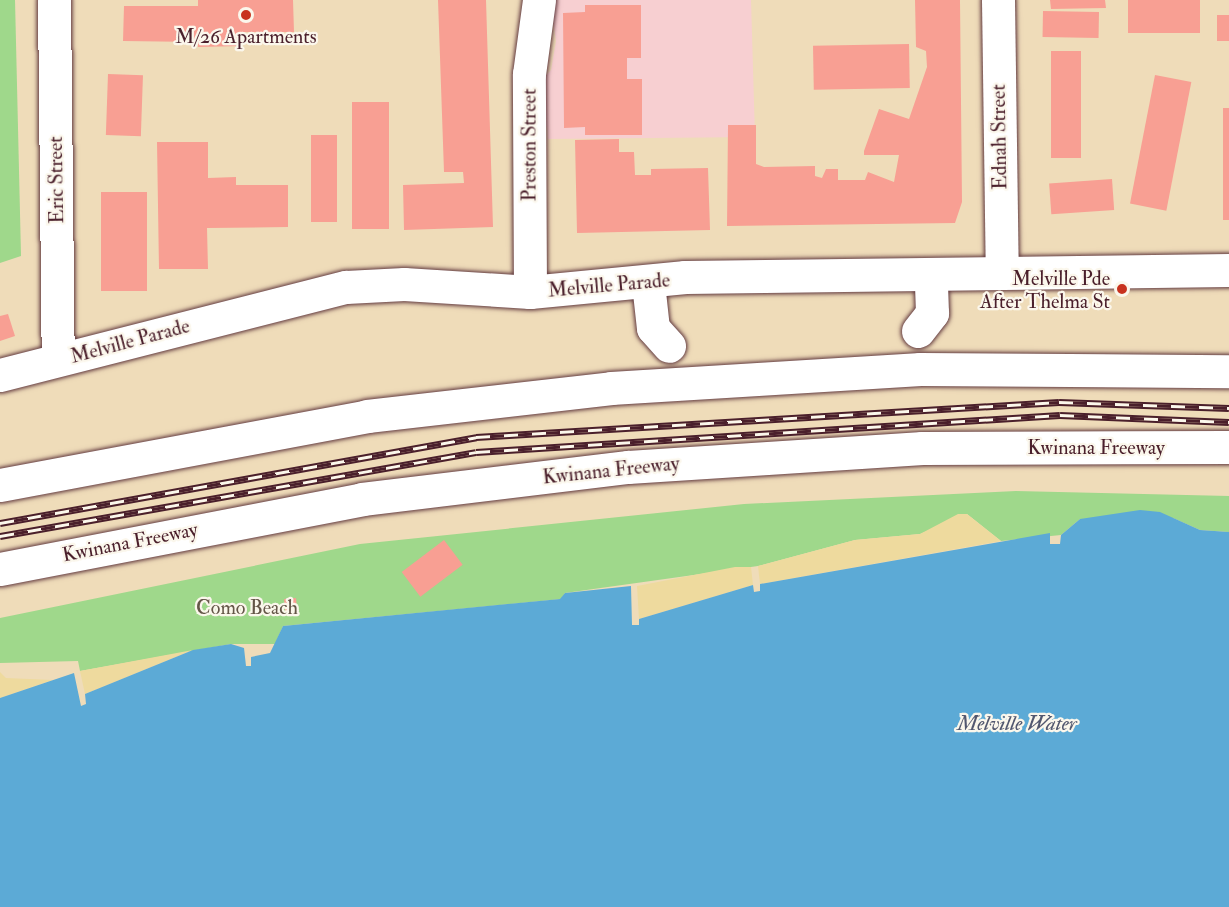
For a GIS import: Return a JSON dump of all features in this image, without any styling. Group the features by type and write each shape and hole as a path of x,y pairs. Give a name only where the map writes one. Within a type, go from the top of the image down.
{"main road":[{"name":"Eric Street","path":"54,0 58,359"},
{"name":"Preston Street","path":"530,292 528,94 538,0"},
{"name":"Ednah Street","path":"998,0 1002,273"},
{"name":"Melville Parade","path":"0,375 326,290 404,284 530,292 648,283 685,277 932,276 1229,270"},
{"path":"918,331 933,313 932,276"},
{"path":"648,283 653,328 669,346"},
{"path":"0,485 367,416 611,388 920,369 1229,371"},
{"name":"Kwinana Freeway","path":"0,569 362,499 628,467 922,448 1229,447"}],"shaded area":[{"path":"550,0 751,0 755,137 548,139 547,127 538,124 538,83 551,70 556,41"}],"green space":[{"path":"0,0 15,0 21,256 0,263"},
{"name":"Como Beach","path":"1016,491 1229,496 1229,532 1200,530 1173,518 1080,519 1061,535 1001,541 967,514 920,534 855,540 758,566 565,593 561,599 283,626 275,644 231,644 80,671 78,661 0,663 0,618 360,544 744,504"}],"sand":[{"path":"958,514 967,514 1001,541 760,584 758,566 855,540 920,534"},
{"path":"735,567 751,567 753,585 639,619 637,586"},
{"path":"193,650 85,694 80,671"},
{"path":"0,672 6,678 53,680 0,698"}],"water":[{"name":"Melville Water","path":"1140,510 1160,512 1200,530 1229,532 1229,907 0,907 0,698 74,673 81,706 86,704 85,694 193,650 231,644 244,648 246,666 251,666 251,657 270,653 283,626 560,599 565,593 631,586 632,625 639,625 639,619 753,585 754,592 760,591 760,584 1050,533 1050,544 1060,544 1061,535 1080,519"}],"building":[{"path":"198,0 293,0 294,32 242,32 241,46 198,47 198,30 197,42 123,41 124,6 198,6"},
{"path":"438,0 486,0 493,227 404,230 403,185 464,183 463,172 444,172"},
{"path":"915,0 960,0 962,202 955,223 727,226 728,125 756,125 756,164 764,167 815,166 815,176 822,178 826,169 838,169 838,180 865,180 868,172 894,182 899,155 864,155 864,151 879,109 909,119 927,67 926,51 916,47"},
{"path":"1050,0 1105,0 1106,8 1051,9"},
{"path":"1128,0 1200,0 1200,33 1128,33"},
{"path":"585,5 641,5 641,58 627,58 627,79 642,79 642,135 585,135 585,127 564,128 563,13 585,12"},
{"path":"1043,11 1099,12 1099,38 1043,37"},
{"path":"1217,15 1229,15 1229,41 1217,41"},
{"path":"909,44 910,88 814,90 813,46"},
{"path":"1051,51 1081,51 1081,158 1051,158"},
{"path":"108,74 143,75 141,136 106,135"},
{"path":"1155,75 1191,82 1166,211 1130,204"},
{"path":"352,102 389,102 389,229 352,229"},
{"path":"1223,108 1229,108 1229,220 1223,220"},
{"path":"311,135 337,135 337,222 311,222"},
{"path":"619,139 619,152 634,152 635,175 651,175 651,169 708,168 710,230 577,233 575,140"},
{"path":"157,142 208,142 208,178 236,177 236,185 288,185 288,227 207,228 208,269 159,269"},
{"path":"1112,179 1114,210 1051,214 1049,183"},
{"path":"101,192 147,192 147,291 101,291"},
{"path":"8,314 15,336 0,341 0,316"},
{"path":"444,540 463,565 420,597 402,572"},
{"path":"296,598 297,610 285,611 284,599"}],"railway":[{"path":"0,523 476,437 1059,402 1229,408"},
{"path":"0,536 476,452 1060,415 1229,422"}],"place":[{"name":"M/26 Apartments","path":"246,15"},
{"name":"Melville Pde After Thelma St","path":"1122,289"}]}
